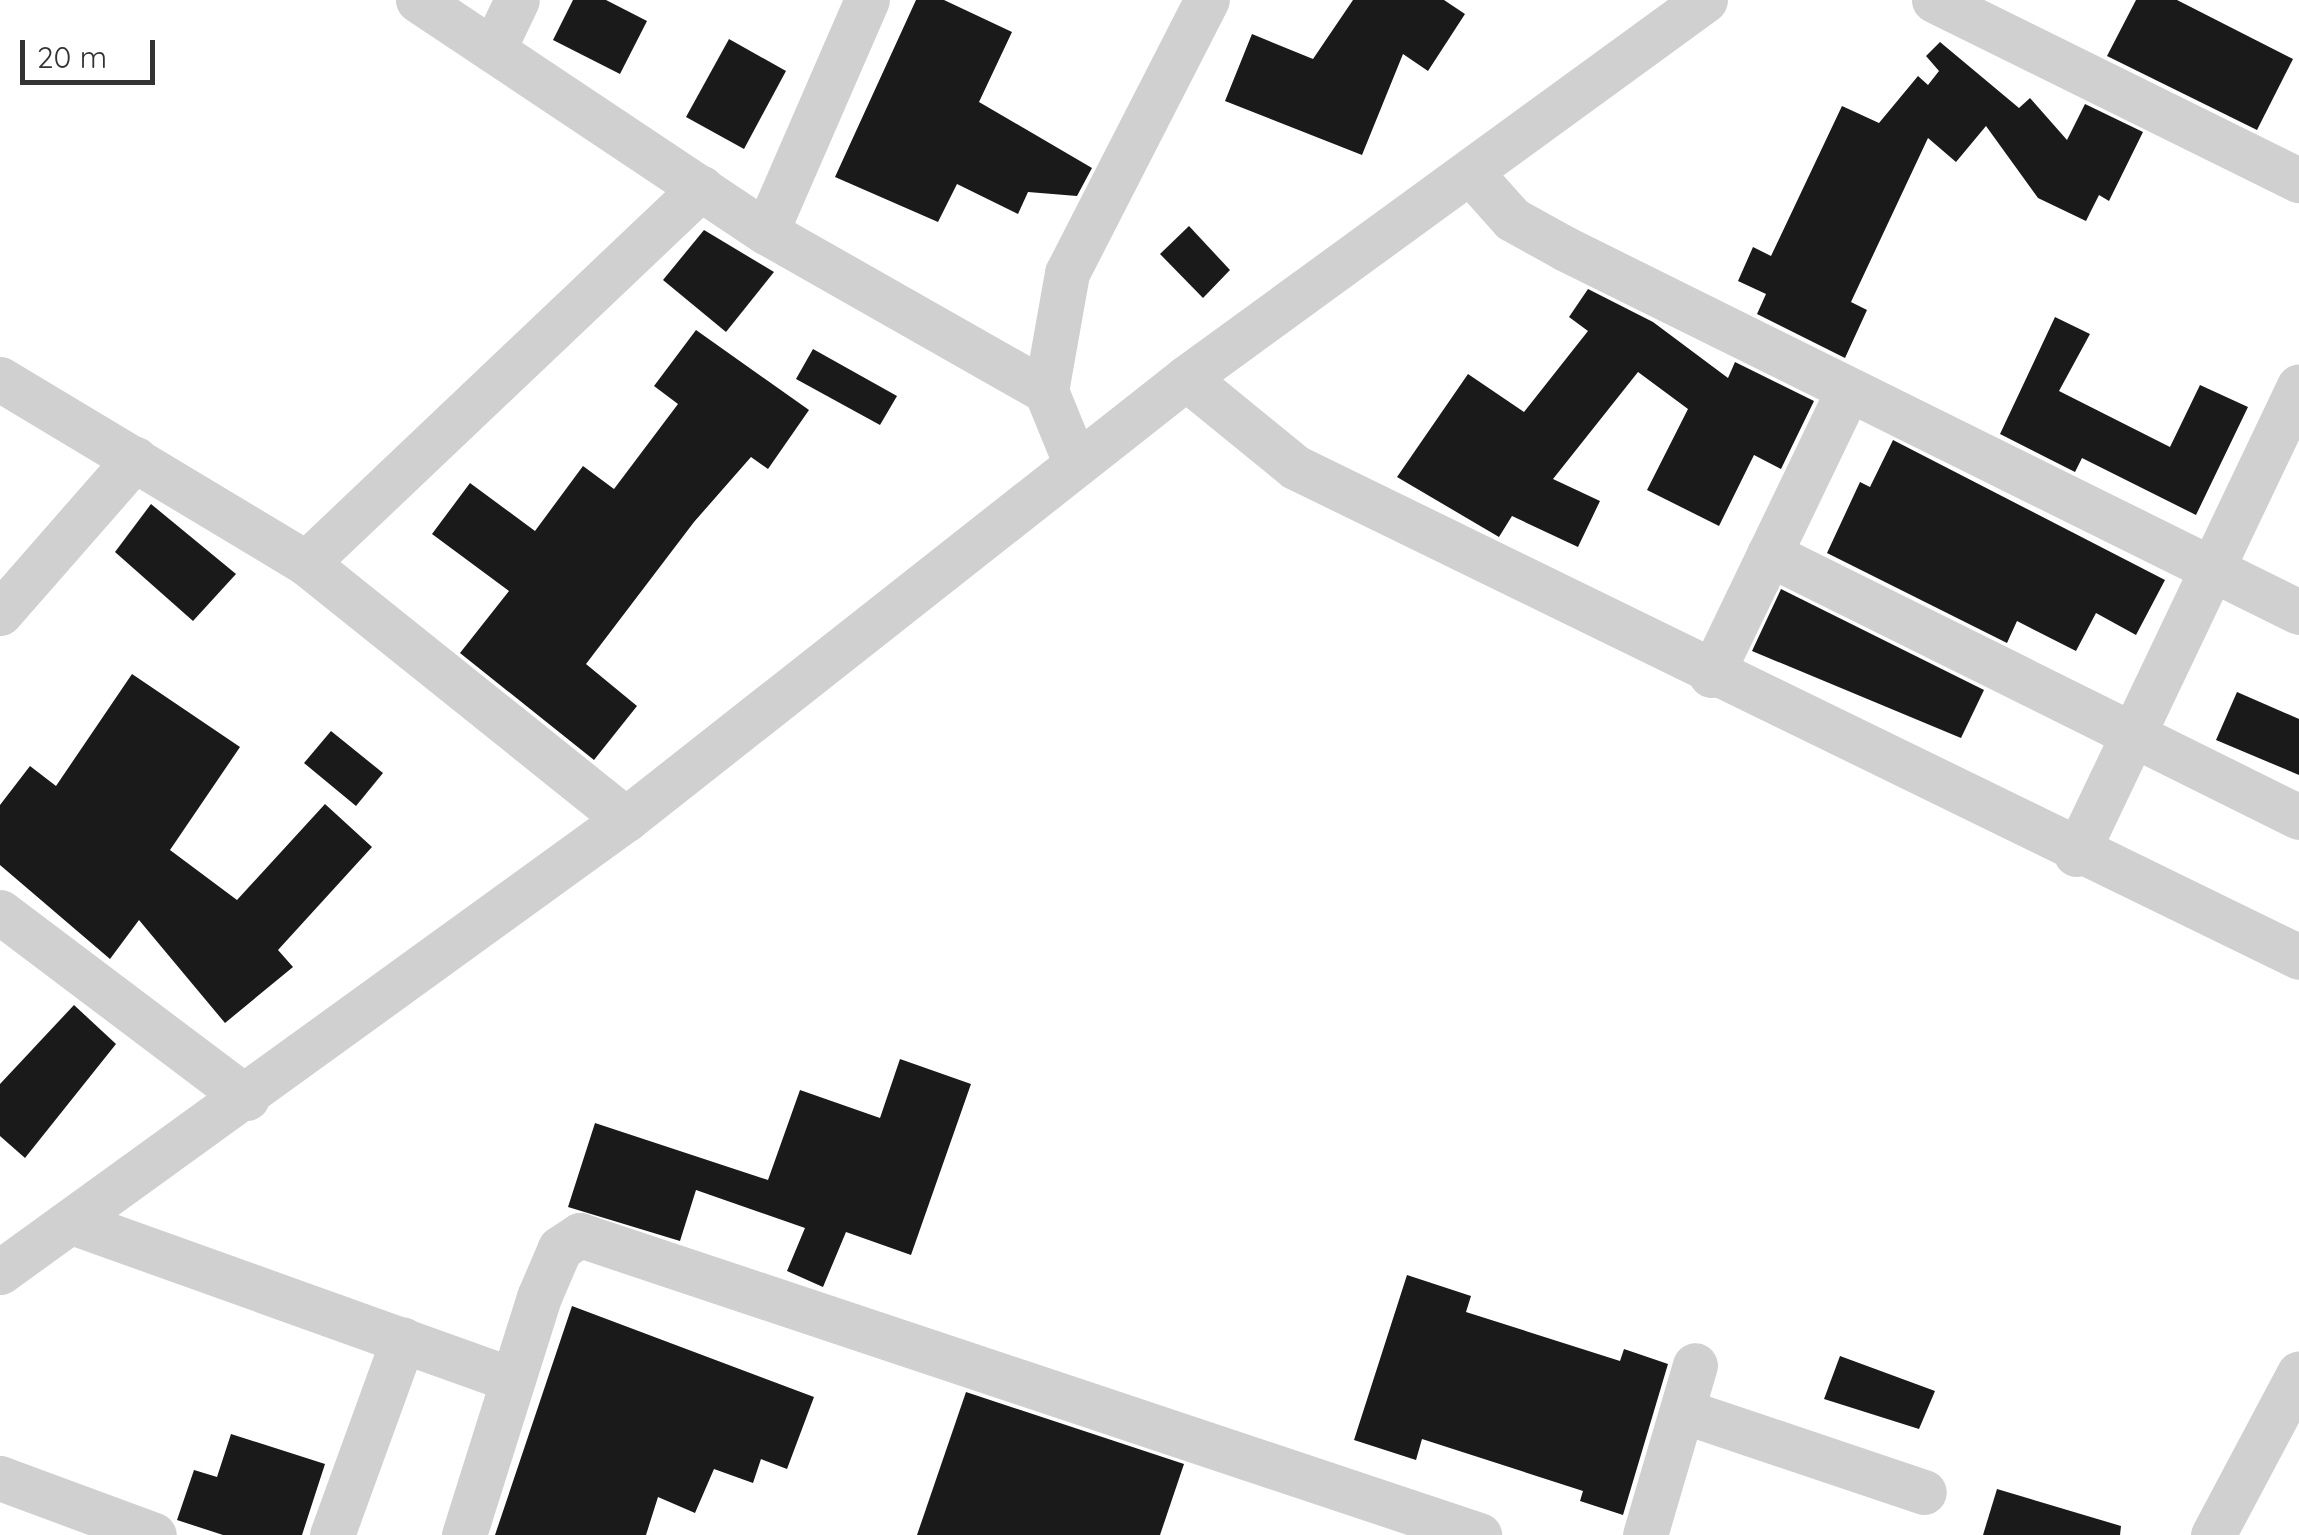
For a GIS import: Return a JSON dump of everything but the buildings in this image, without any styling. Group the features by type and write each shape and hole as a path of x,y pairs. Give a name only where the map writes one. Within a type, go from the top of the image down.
{"street":[{"path":"418,0 766,232 1046,391"},
{"path":"493,50 517,0"},
{"path":"766,232 867,0"},
{"path":"1076,462 1046,391 1067,274 1208,0"},
{"path":"0,1272 246,1098 626,819 1186,378 1705,0"},
{"path":"1934,0 2299,180"},
{"path":"1470,172 1512,219 1847,393 2299,612"},
{"path":"306,563 701,188"},
{"path":"1186,378 1295,467 2076,854 2299,957"},
{"path":"0,379 306,563 626,819"},
{"path":"2076,854 2299,386"},
{"path":"1711,675 1847,393"},
{"path":"0,613 135,459"},
{"path":"1770,554 2299,817"},
{"path":"0,912 246,1098"},
{"path":"72,1222 514,1380"},
{"path":"464,1535 560,1248 580,1234 1479,1535"},
{"path":"332,1535 403,1340"},
{"path":"1645,1535 1695,1365"},
{"path":"2213,1535 2299,1373"},
{"path":"1683,1411 1924,1492"},
{"path":"0,1478 154,1535"}]}
